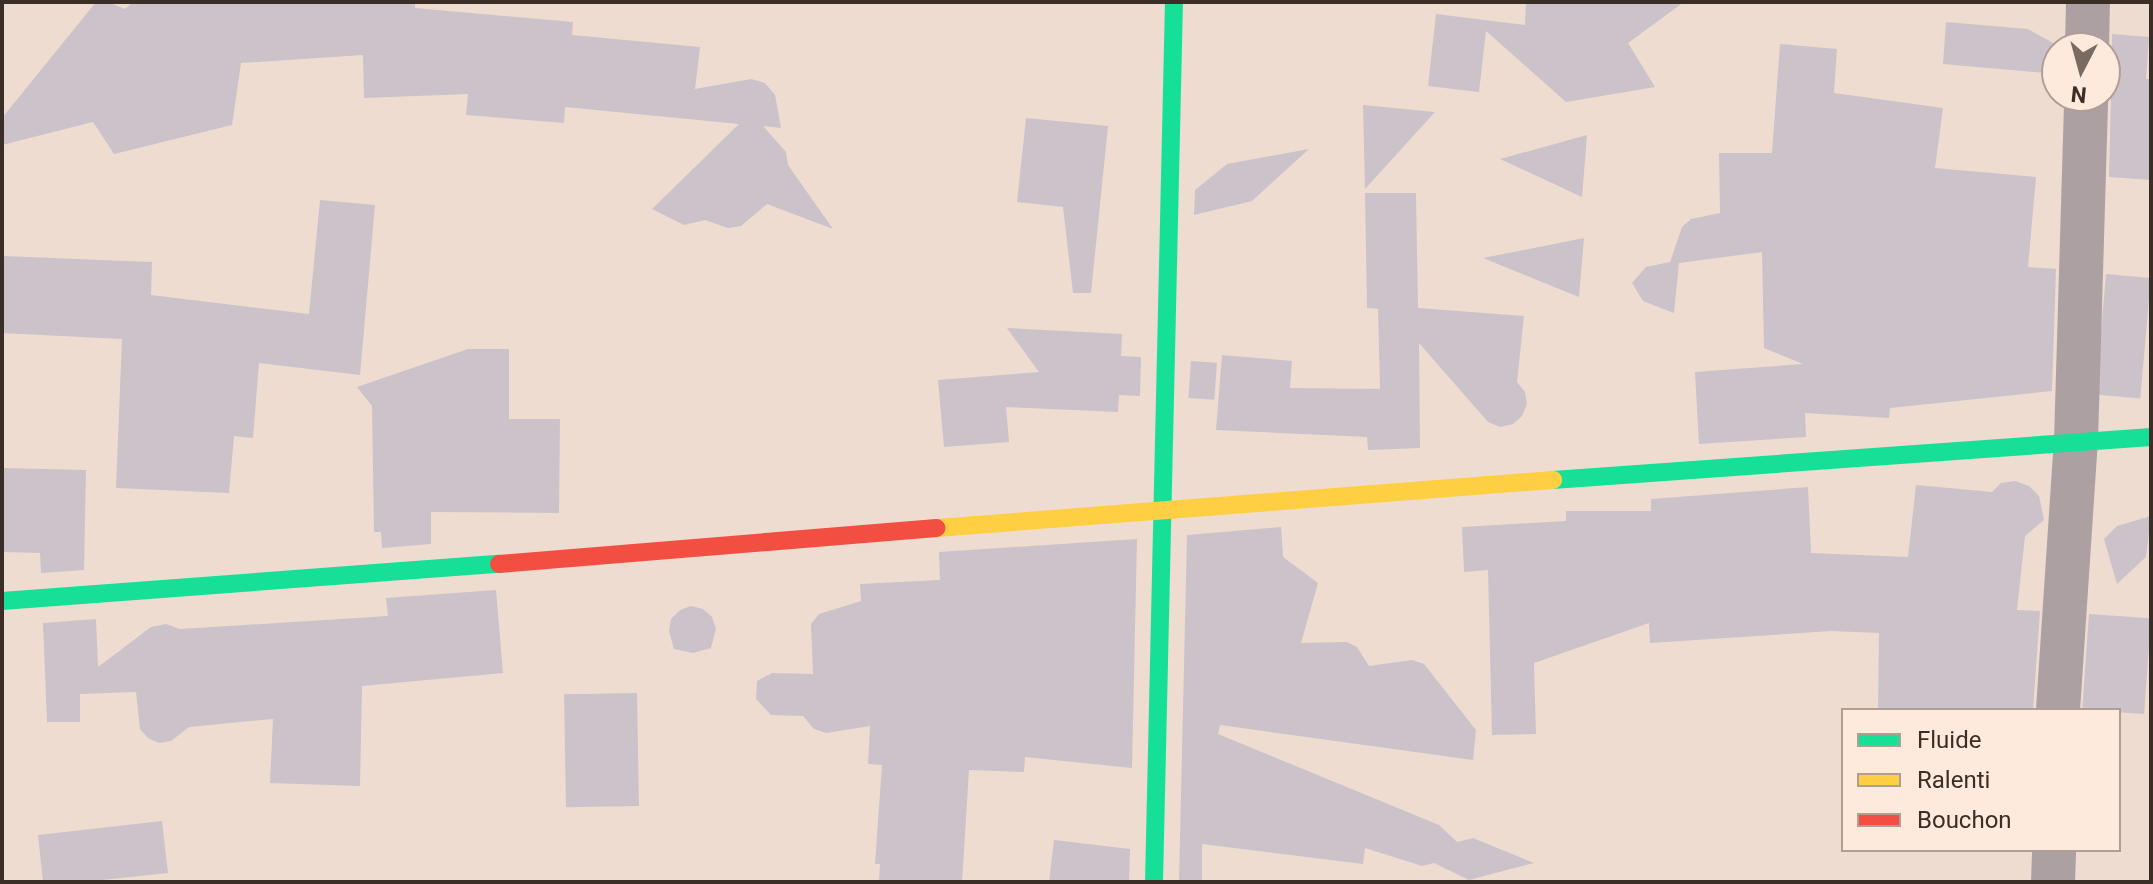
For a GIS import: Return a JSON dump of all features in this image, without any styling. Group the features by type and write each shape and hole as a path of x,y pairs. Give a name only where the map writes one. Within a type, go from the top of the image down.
{"street":[{"path":"1154,882 1174,2"},
{"path":"2087,32 2088,2"},
{"path":"2058,708 2076,441 2086,112"},
{"path":"2,601 595,557 1164,508 2151,437"},
{"path":"2053,882 2054,852"}],"building":[{"path":"96,2 108,2 125,9 133,2 415,3 415,8 573,22 572,35 700,47 695,89 751,79 765,83 775,95 781,128 763,126 786,152 788,165 833,229 767,204 741,226 728,228 705,220 684,225 652,209 739,124 565,107 564,123 466,115 468,94 364,98 363,55 241,63 232,125 114,154 93,122 2,145 2,118"},
{"path":"1526,2 1684,2 1628,43 1655,87 1566,102 1486,31 1479,92 1428,86 1436,14 1525,25"},
{"path":"1946,22 2028,29 2041,36 2041,73 1943,64"},
{"path":"2121,35 2149,37 2146,79 2151,79 2151,180 2109,177 2111,112 2121,112"},
{"path":"1780,44 1837,49 1834,93 1943,108 1935,168 2036,177 2028,267 2056,269 2052,391 1890,408 1889,418 1805,413 1806,437 1699,444 1695,372 1803,364 1764,348 1762,252 1679,263 1674,313 1643,301 1632,283 1646,267 1670,262 1682,227 1691,219 1720,213 1719,153 1772,153"},
{"path":"1363,105 1435,112 1365,189"},
{"path":"1026,118 1108,126 1091,293 1073,293 1063,207 1017,202"},
{"path":"1587,135 1582,197 1500,159"},
{"path":"1309,149 1252,201 1194,215 1195,190 1227,164"},
{"path":"1365,193 1416,193 1418,308 1524,316 1517,382 1525,392 1527,404 1522,416 1513,424 1500,427 1488,422 1419,343 1420,448 1368,450 1367,437 1216,430 1222,355 1292,361 1290,388 1380,389 1378,309 1367,308"},
{"path":"320,200 375,205 360,375 259,363 253,438 234,436 229,493 116,488 122,339 2,333 2,256 152,262 151,295 309,314"},
{"path":"1584,238 1579,297 1483,258"},
{"path":"2106,274 2151,278 2140,398 2095,395"},
{"path":"1007,328 1122,334 1121,356 1141,357 1140,396 1119,395 1118,412 1006,407 1009,442 944,447 938,380 1039,372"},
{"path":"468,349 509,349 509,419 560,419 559,513 431,512 431,544 382,548 381,532 374,532 372,406 357,387"},
{"path":"1191,361 1217,363 1214,400 1188,398"},
{"path":"4,468 86,470 84,570 41,573 40,553 2,552"},
{"path":"2015,481 2029,486 2039,496 2044,520 2025,536 2017,610 2040,611 2033,708 1878,708 1879,633 1831,631 1650,643 1649,623 1534,663 1536,734 1492,735 1488,570 1464,572 1462,527 1566,521 1566,511 1651,511 1651,499 1808,487 1811,553 1908,557 1916,485 1992,492 2001,483"},
{"path":"2151,516 2146,557 2117,584 2104,539 2117,526"},
{"path":"1281,527 1283,557 1318,583 1301,643 1347,642 1357,647 1369,666 1412,660 1424,664 1476,730 1473,760 1220,725 1218,734 1439,825 1457,842 1473,838 1534,863 1469,880 1434,863 1422,866 1365,848 1363,864 1202,844 1202,882 1179,882 1187,535"},
{"path":"1137,539 1132,768 1025,757 1024,772 969,770 962,882 879,882 880,864 875,864 882,765 868,764 870,726 826,733 814,729 803,716 771,715 756,699 757,681 772,673 813,674 811,624 819,614 861,601 860,584 940,580 939,552"},
{"path":"496,590 503,673 362,686 360,786 270,783 273,719 189,727 171,741 159,743 148,738 140,729 136,692 80,694 80,722 47,722 43,623 96,619 98,667 151,627 166,624 180,629 388,616 386,598"},
{"path":"691,606 703,609 712,617 716,629 711,648 693,653 674,649 669,631 671,619 680,610"},
{"path":"2089,614 2151,618 2144,714 2121,712 2121,708 2082,708"},
{"path":"637,693 639,806 566,807 564,694"},
{"path":"162,821 168,873 83,882 43,882 38,835"},
{"path":"1054,840 1130,849 1129,882 1049,882"}],"traffic: fast":[{"path":"1154,882 1174,2"},
{"path":"1553,480 2151,437"},
{"path":"2,601 499,564"}],"traffic: slow":[{"path":"937,528 1553,480"}],"traffic: jam":[{"path":"499,564 937,528"}]}
